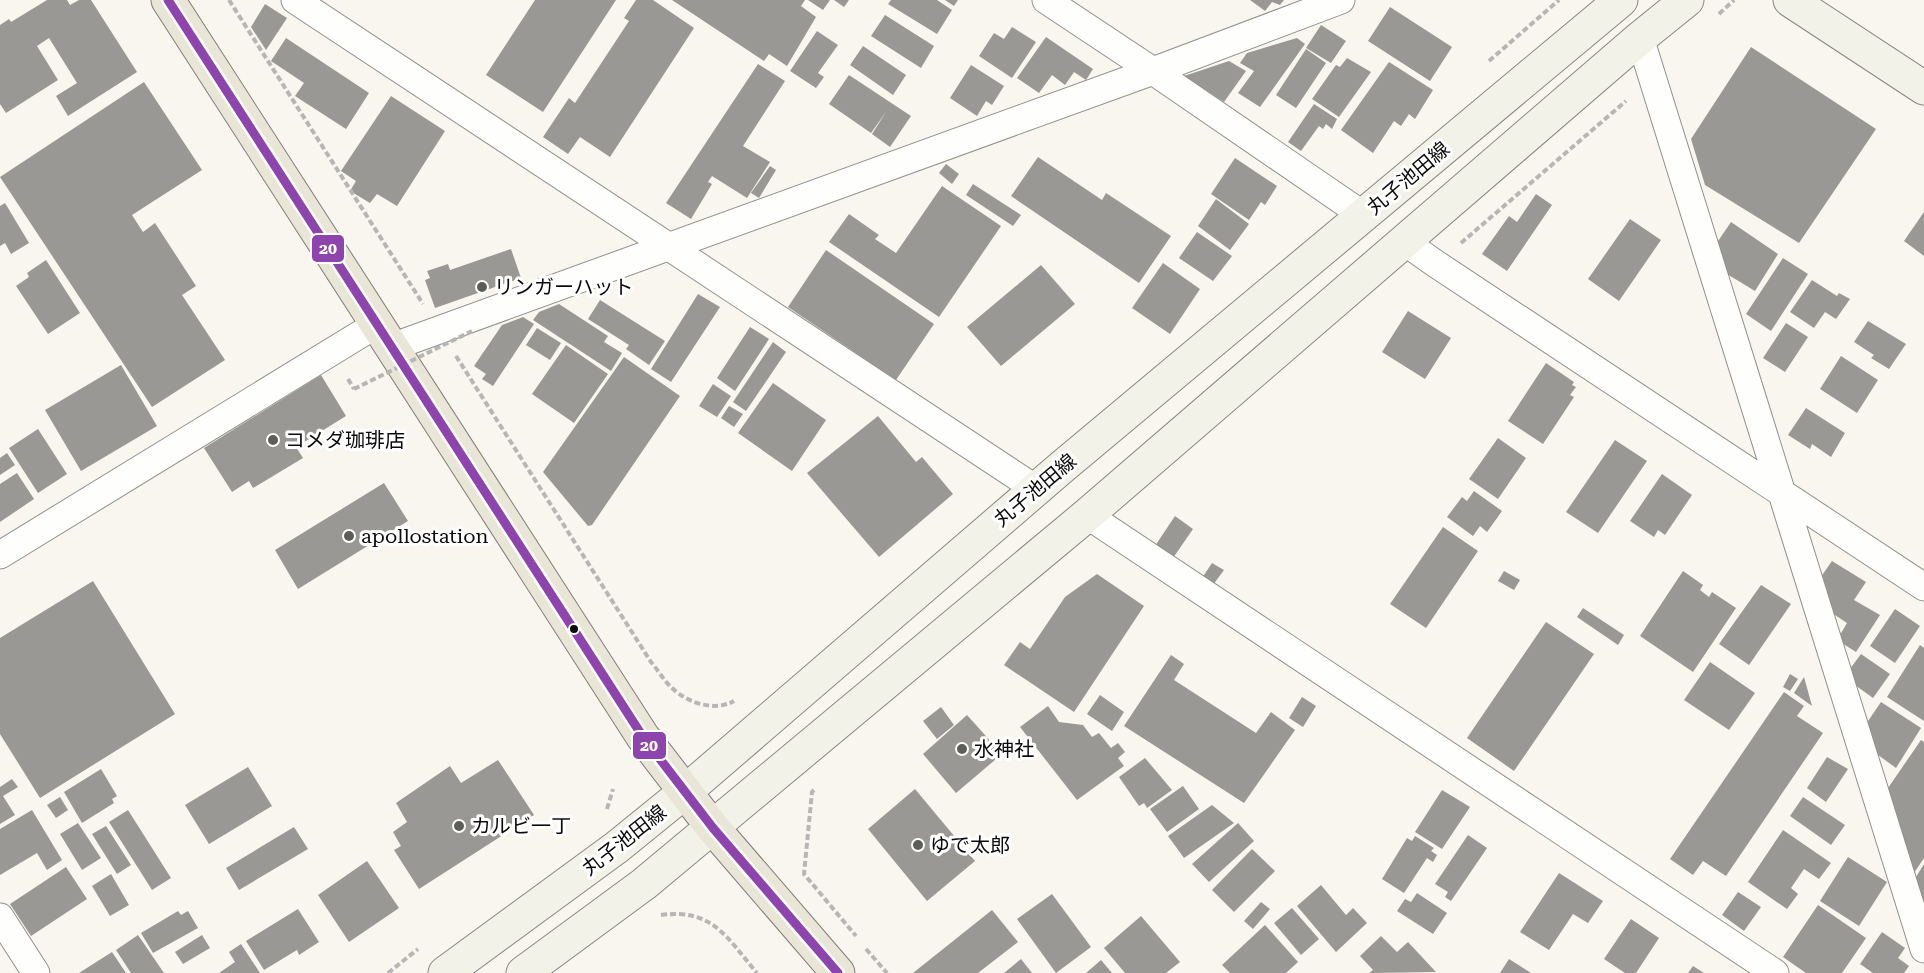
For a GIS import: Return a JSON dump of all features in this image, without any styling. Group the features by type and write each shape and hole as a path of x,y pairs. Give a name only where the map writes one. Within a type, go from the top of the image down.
{"main road":[{"path":"168,0 643,737 713,828 838,973"}],"street":[{"path":"295,0 1036,489"},
{"path":"1046,0 1153,70 1364,215"},
{"path":"0,555 384,335 669,247 1341,0"},
{"name":"丸子池田線","path":"445,973 617,847 686,791 1036,489 1621,0"},
{"path":"523,973 644,884 713,828 1087,515 1687,0"},
{"path":"1790,0 1924,88"},
{"path":"1640,38 1924,949"},
{"path":"1405,242 1924,587"},
{"path":"1087,515 1775,973"},
{"path":"0,917 36,973"}],"path":[{"path":"1718,16 1734,0"},
{"path":"1436,264 1653,78"},
{"path":"354,389 472,331"},
{"path":"821,784 812,792 804,874 887,973"},
{"path":"703,918 718,929 757,973"}],"building":[{"path":"47,0 67,0 70,5 79,0 91,0 137,72 68,116 56,96 77,83 49,38 37,46 58,80 6,113 0,104 0,25 9,19 11,22"},
{"path":"535,0 616,0 543,112 486,75"},
{"path":"636,0 653,0 694,28 610,157 580,137 568,154 543,137 569,98 575,103 629,21 624,18"},
{"path":"672,0 805,0 801,6 816,17 787,66 769,54 764,61"},
{"path":"808,0 830,0 823,10"},
{"path":"834,0 849,0 844,7"},
{"path":"891,0 937,0 952,10 937,34 888,4"},
{"path":"945,0 958,0 954,6"},
{"path":"1250,0 1284,0 1280,5 1272,2 1265,11"},
{"path":"265,4 287,18 266,50 251,27"},
{"path":"1390,7 1452,47 1430,81 1368,41"},
{"path":"885,15 934,46 921,68 871,36"},
{"path":"1321,25 1346,41 1331,63 1306,48"},
{"path":"1012,27 1036,42 1012,78 979,56 994,33 1004,39"},
{"path":"817,31 838,45 818,73 824,77 816,88 790,71"},
{"path":"1046,37 1093,69 1086,80 1074,72 1065,85 1052,75 1039,93 1017,78"},
{"path":"286,38 369,93 346,129 295,96 304,83 271,61"},
{"path":"1297,38 1305,44 1260,107 1238,93 1254,71 1240,63 1247,53"},
{"path":"863,46 906,75 893,95 850,65"},
{"path":"1751,47 1876,129 1799,243 1705,185 1691,139"},
{"path":"1306,49 1326,63 1296,108 1276,95"},
{"path":"1347,58 1371,72 1339,117 1312,99 1336,65 1340,67"},
{"path":"1229,61 1246,71 1224,102 1184,76"},
{"path":"1389,62 1433,90 1415,119 1409,114 1401,126 1394,121 1373,153 1341,130"},
{"path":"758,64 785,81 743,146 770,162 747,198 712,176 708,182 712,184 691,219 666,203"},
{"path":"971,65 1004,86 992,105 986,101 977,116 950,98"},
{"path":"849,75 911,116 890,147 872,134 886,112 871,133 829,104"},
{"path":"144,82 202,170 132,215 143,232 155,223 196,286 182,295 225,360 152,407 0,177"},
{"path":"391,96 445,131 397,206 377,194 370,203 350,191 356,181 341,171"},
{"path":"1314,104 1337,119 1332,129 1326,124 1323,129 1319,126 1301,151 1288,142"},
{"path":"1038,157 1102,200 1106,193 1171,236 1139,283 1011,196"},
{"path":"1235,158 1277,186 1265,205 1261,202 1249,220 1211,194"},
{"path":"946,164 959,174 952,184 939,173"},
{"path":"770,166 776,170 759,198 751,193"},
{"path":"973,184 1021,215 1013,226 966,195"},
{"path":"942,186 1001,226 939,317 829,242 849,214 879,235 875,239 896,253"},
{"path":"1536,194 1552,205 1507,271 1482,254 1509,216 1517,222"},
{"path":"1216,199 1249,224 1230,250 1198,226"},
{"path":"5,203 29,243 11,254 5,243 0,246 0,206"},
{"path":"1924,212 1924,256 1904,241"},
{"path":"1630,219 1661,240 1619,301 1588,279"},
{"path":"1731,222 1778,254 1755,291 1722,271 1714,247"},
{"path":"1197,232 1232,256 1213,281 1179,258"},
{"path":"511,249 521,278 435,308 425,280 430,278 427,271 448,264 450,270"},
{"path":"826,250 934,324 896,380 788,307"},
{"path":"1783,258 1808,274 1771,331 1746,314"},
{"path":"46,260 80,313 48,334 16,286 29,277 27,273"},
{"path":"1163,263 1200,289 1170,334 1132,308"},
{"path":"1041,265 1075,304 1001,366 967,327"},
{"path":"1812,280 1837,296 1839,293 1850,299 1836,319 1825,312 1814,328 1790,312"},
{"path":"698,294 720,307 671,382 651,369"},
{"path":"600,300 665,341 649,365 626,349 629,345 588,319"},
{"path":"559,304 608,336 604,342 622,353 611,371 533,320 539,312"},
{"path":"1408,311 1451,338 1425,379 1382,352"},
{"path":"523,317 534,324 493,386 482,379 486,374 474,366 502,325"},
{"path":"1868,321 1906,344 1889,369 1871,358 1874,355 1854,342"},
{"path":"1786,323 1808,337 1785,372 1763,358"},
{"path":"750,327 769,339 735,391 717,378"},
{"path":"537,328 561,343 550,360 526,345"},
{"path":"773,342 786,352 746,411 733,402"},
{"path":"566,345 608,374 574,423 532,394"},
{"path":"1841,356 1878,380 1857,413 1820,389"},
{"path":"624,357 680,396 592,525 588,526 543,472"},
{"path":"1546,363 1574,382 1572,385 1576,387 1570,395 1574,397 1543,444 1508,421"},
{"path":"121,365 157,426 81,471 45,410"},
{"path":"321,375 346,416 296,447 303,458 253,488 249,481 232,492 204,448"},
{"path":"773,383 826,420 792,471 738,433"},
{"path":"713,384 731,396 717,417 699,406"},
{"path":"729,406 743,414 734,427 721,418"},
{"path":"1806,408 1845,433 1831,457 1812,444 1810,449 1788,435"},
{"path":"878,416 916,462 922,457 953,494 879,557 807,473"},
{"path":"38,429 67,474 38,493 9,448"},
{"path":"1498,438 1526,458 1498,499 1469,479"},
{"path":"1615,440 1647,461 1598,533 1566,512"},
{"path":"7,453 15,465 0,475 0,458"},
{"path":"17,473 34,499 0,522 0,484"},
{"path":"1662,474 1692,495 1665,535 1658,530 1654,537 1630,521"},
{"path":"384,483 408,521 298,589 275,550"},
{"path":"1474,491 1502,511 1487,532 1480,526 1473,536 1447,517 1462,497 1467,501"},
{"path":"1175,516 1193,529 1173,558 1155,546"},
{"path":"1443,527 1478,551 1426,628 1390,604"},
{"path":"1832,561 1866,582 1854,600 1880,615 1856,652 1837,640 1847,623 1826,609 1818,581"},
{"path":"1212,563 1224,570 1213,585 1202,578"},
{"path":"1504,571 1520,580 1514,590 1498,581"},
{"path":"1683,571 1703,585 1700,590 1709,597 1712,592 1736,608 1693,672 1640,636"},
{"path":"1097,574 1144,606 1074,712 1004,665 1020,642 1030,649 1065,597"},
{"path":"93,581 175,714 40,798 0,734 0,638"},
{"path":"1761,585 1791,604 1749,665 1719,644"},
{"path":"1583,608 1624,635 1618,645 1577,617"},
{"path":"1895,609 1920,626 1895,663 1870,646"},
{"path":"1546,622 1594,654 1514,771 1467,738"},
{"path":"1920,645 1924,648 1924,721 1887,697"},
{"path":"1861,654 1890,674 1873,698 1844,677"},
{"path":"1171,655 1184,664 1174,680 1256,733 1271,712 1295,730 1244,803 1124,726"},
{"path":"1710,662 1755,693 1729,730 1684,700"},
{"path":"1790,674 1798,679 1790,691 1783,687"},
{"path":"1804,677 1812,706 1794,693"},
{"path":"1784,692 1804,706 1797,716 1823,733 1726,876 1703,861 1693,875 1670,859"},
{"path":"1100,695 1124,712 1112,731 1087,714"},
{"path":"1302,697 1316,706 1303,727 1289,718"},
{"path":"1881,702 1921,728 1896,768 1867,747 1862,730"},
{"path":"1048,706 1059,722 1083,725 1092,737 1099,733 1111,748 1118,743 1125,752 1118,758 1124,766 1077,800 1020,727"},
{"path":"941,707 954,725 937,739 923,721"},
{"path":"967,715 1002,754 956,793 923,754"},
{"path":"1921,740 1924,742 1924,858 1914,873 1886,791"},
{"path":"1827,757 1848,769 1826,802 1807,788"},
{"path":"1145,758 1172,790 1147,808 1144,803 1139,806 1119,777"},
{"path":"498,760 534,815 419,889 394,850 401,846 393,832 407,822 396,803 450,766 461,783"},
{"path":"248,767 272,806 209,844 185,805"},
{"path":"101,769 117,796 112,799 114,803 82,823 64,792"},
{"path":"12,779 18,787 3,796 15,815 0,824 0,787"},
{"path":"1183,786 1199,809 1167,832 1150,809"},
{"path":"915,789 975,861 927,901 868,829"},
{"path":"1442,790 1470,807 1442,849 1415,832"},
{"path":"60,797 68,810 56,818 47,805"},
{"path":"1803,797 1845,825 1831,845 1790,816"},
{"path":"1212,805 1234,823 1184,858 1168,836"},
{"path":"32,810 62,860 47,870 37,853 0,875 0,829"},
{"path":"128,810 171,878 152,890 109,822"},
{"path":"78,823 101,858 82,870 60,834"},
{"path":"1238,823 1254,841 1209,882 1192,864"},
{"path":"106,826 131,865 117,874 92,834"},
{"path":"294,827 308,849 239,890 226,868"},
{"path":"1783,830 1831,863 1819,879 1804,869 1791,888 1798,894 1787,909 1748,882"},
{"path":"1468,835 1487,848 1451,901 1445,897 1448,892 1435,884"},
{"path":"1415,836 1434,848 1431,851 1437,855 1433,862 1427,858 1404,893 1382,879 1407,838 1412,841"},
{"path":"1252,849 1275,871 1234,912 1212,890"},
{"path":"1848,857 1887,882 1859,926 1820,901"},
{"path":"367,861 399,908 349,942 318,895"},
{"path":"1924,864 1924,913 1911,885"},
{"path":"66,867 87,899 31,936 10,904"},
{"path":"1559,873 1603,901 1588,923 1573,914 1549,950 1520,932"},
{"path":"111,874 129,905 110,916 92,886"},
{"path":"1321,885 1346,915 1353,908 1367,923 1336,952 1297,906"},
{"path":"1738,892 1761,907 1744,931 1722,915"},
{"path":"1417,893 1447,913 1433,934 1397,911 1405,899 1411,902"},
{"path":"1052,894 1091,947 1056,973 1017,919"},
{"path":"1261,902 1270,909 1253,929 1244,921"},
{"path":"1818,905 1866,938 1842,973 1806,973 1783,957"},
{"path":"1292,908 1319,939 1301,955 1274,923"},
{"path":"298,909 319,942 299,955 297,950 264,970 246,941"},
{"path":"992,910 1018,942 978,973 913,973"},
{"path":"178,911 181,915 188,911 198,928 153,953 141,933"},
{"path":"1141,916 1180,962 1166,973 1125,973 1104,948"},
{"path":"1631,919 1659,938 1636,973 1625,973 1604,959"},
{"path":"1265,925 1298,962 1286,973 1230,973 1222,965"},
{"path":"1882,932 1905,948 1898,958 1909,966 1904,973 1873,973 1860,964"},
{"path":"138,935 164,973 131,973 116,950"},
{"path":"202,935 210,948 183,964 175,952"},
{"path":"1381,936 1397,952 1408,942 1436,972 1369,973 1373,970 1360,956"},
{"path":"241,944 260,973 219,973 235,962 229,952"},
{"path":"112,952 126,973 79,973"},
{"path":"1021,959 1032,973 1004,973"},
{"path":"1509,959 1531,973 1500,973"},
{"path":"1101,960 1112,973 1086,973"},
{"path":"1693,966 1704,973 1688,973"}],"transit line":[{"name":"20","path":"168,0 643,737 713,828 838,973"}],"place":[{"name":"リンガーハット","path":"482,287"},
{"name":"コメダ珈琲店","path":"273,440"},
{"name":"apollostation","path":"349,536"},
{"name":"水神社","path":"962,749"},
{"name":"カルビ一丁","path":"459,826"},
{"name":"ゆで太郎","path":"918,845"}]}
